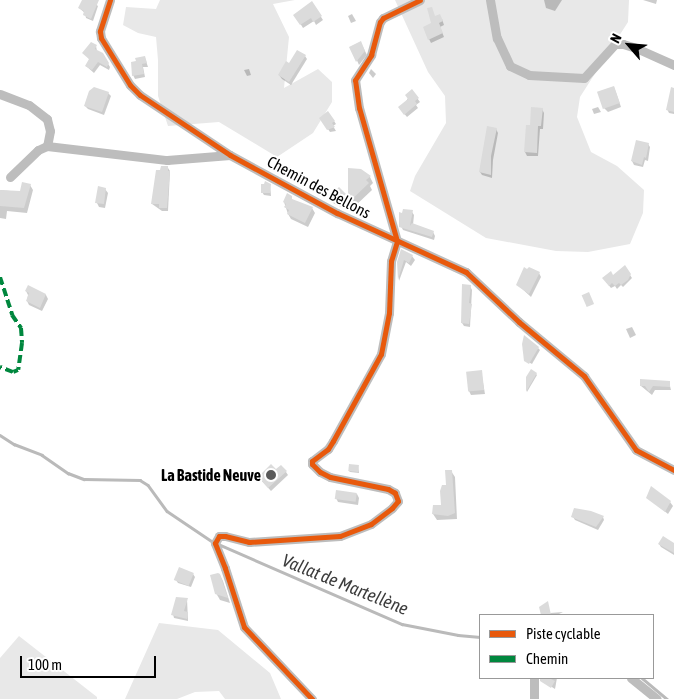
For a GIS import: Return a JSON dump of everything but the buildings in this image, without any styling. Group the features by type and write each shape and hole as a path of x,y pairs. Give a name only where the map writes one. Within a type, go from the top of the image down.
{"street":[{"name":"Chemin des Bellons","path":"110,0 100,30 101,38 130,85 140,95 230,155 337,213 466,272 519,322 584,376 636,450 674,470"},
{"path":"312,699 244,627 226,568 215,543 219,536 249,542 340,536 371,524 396,505 398,498 395,493 388,489 330,477 320,472 312,464 312,461 328,448 333,441 381,354 389,313 391,261 397,241 359,108 355,80 371,55 380,22 384,18 420,0"},
{"path":"490,0 497,38 510,66 529,74 584,78 615,44 636,48 674,65"},
{"path":"0,94 30,105 47,119 50,131 47,146"},
{"path":"10,177 38,150 47,146 167,160 230,155"},
{"path":"534,679 534,699"},
{"path":"632,679 657,699"}],"shaded area":[{"path":"160,0 295,0 273,4 289,37 284,88 318,69 332,82 332,102 313,133 277,157 219,122 168,126 158,96 156,37 138,33 123,25 126,7 156,9"},
{"path":"395,0 629,0 628,22 580,97 577,117 591,152 617,166 644,190 643,213 630,244 588,252 556,251 486,238 410,191 415,176 446,123 445,96 428,72"},
{"path":"159,623 218,630 270,673 281,699 225,699 219,691 195,692 177,699 125,699"},
{"path":"19,636 97,697 97,699 0,699 0,658"}],"waterway":[{"name":"Vallat de Martellène","path":"0,435 14,444 42,455 68,473 84,479 140,480 148,485 167,511 213,542"},
{"name":"Vallat de Martellène","path":"218,544 402,624 458,635 479,637"},
{"name":"Vallat de Martellène","path":"643,679 667,699"}],"marked path":[{"path":"0,277 12,315 21,328 22,343 18,370 13,372 0,367"}],"cycle path":[{"path":"110,0 100,31 101,38 130,85 140,95 230,155 337,213 466,272 519,322 584,376 636,450 674,470"},
{"path":"312,699 244,627 215,543 219,536 249,542 340,536 371,524 398,501 395,493 388,489 330,477 320,472 312,464 312,461 328,449 381,354 389,313 391,261 397,241 359,108 355,80 371,55 380,22 383,18 420,0"}],"place":[{"name":"La Bastide Neuve","path":"271,475"}]}
